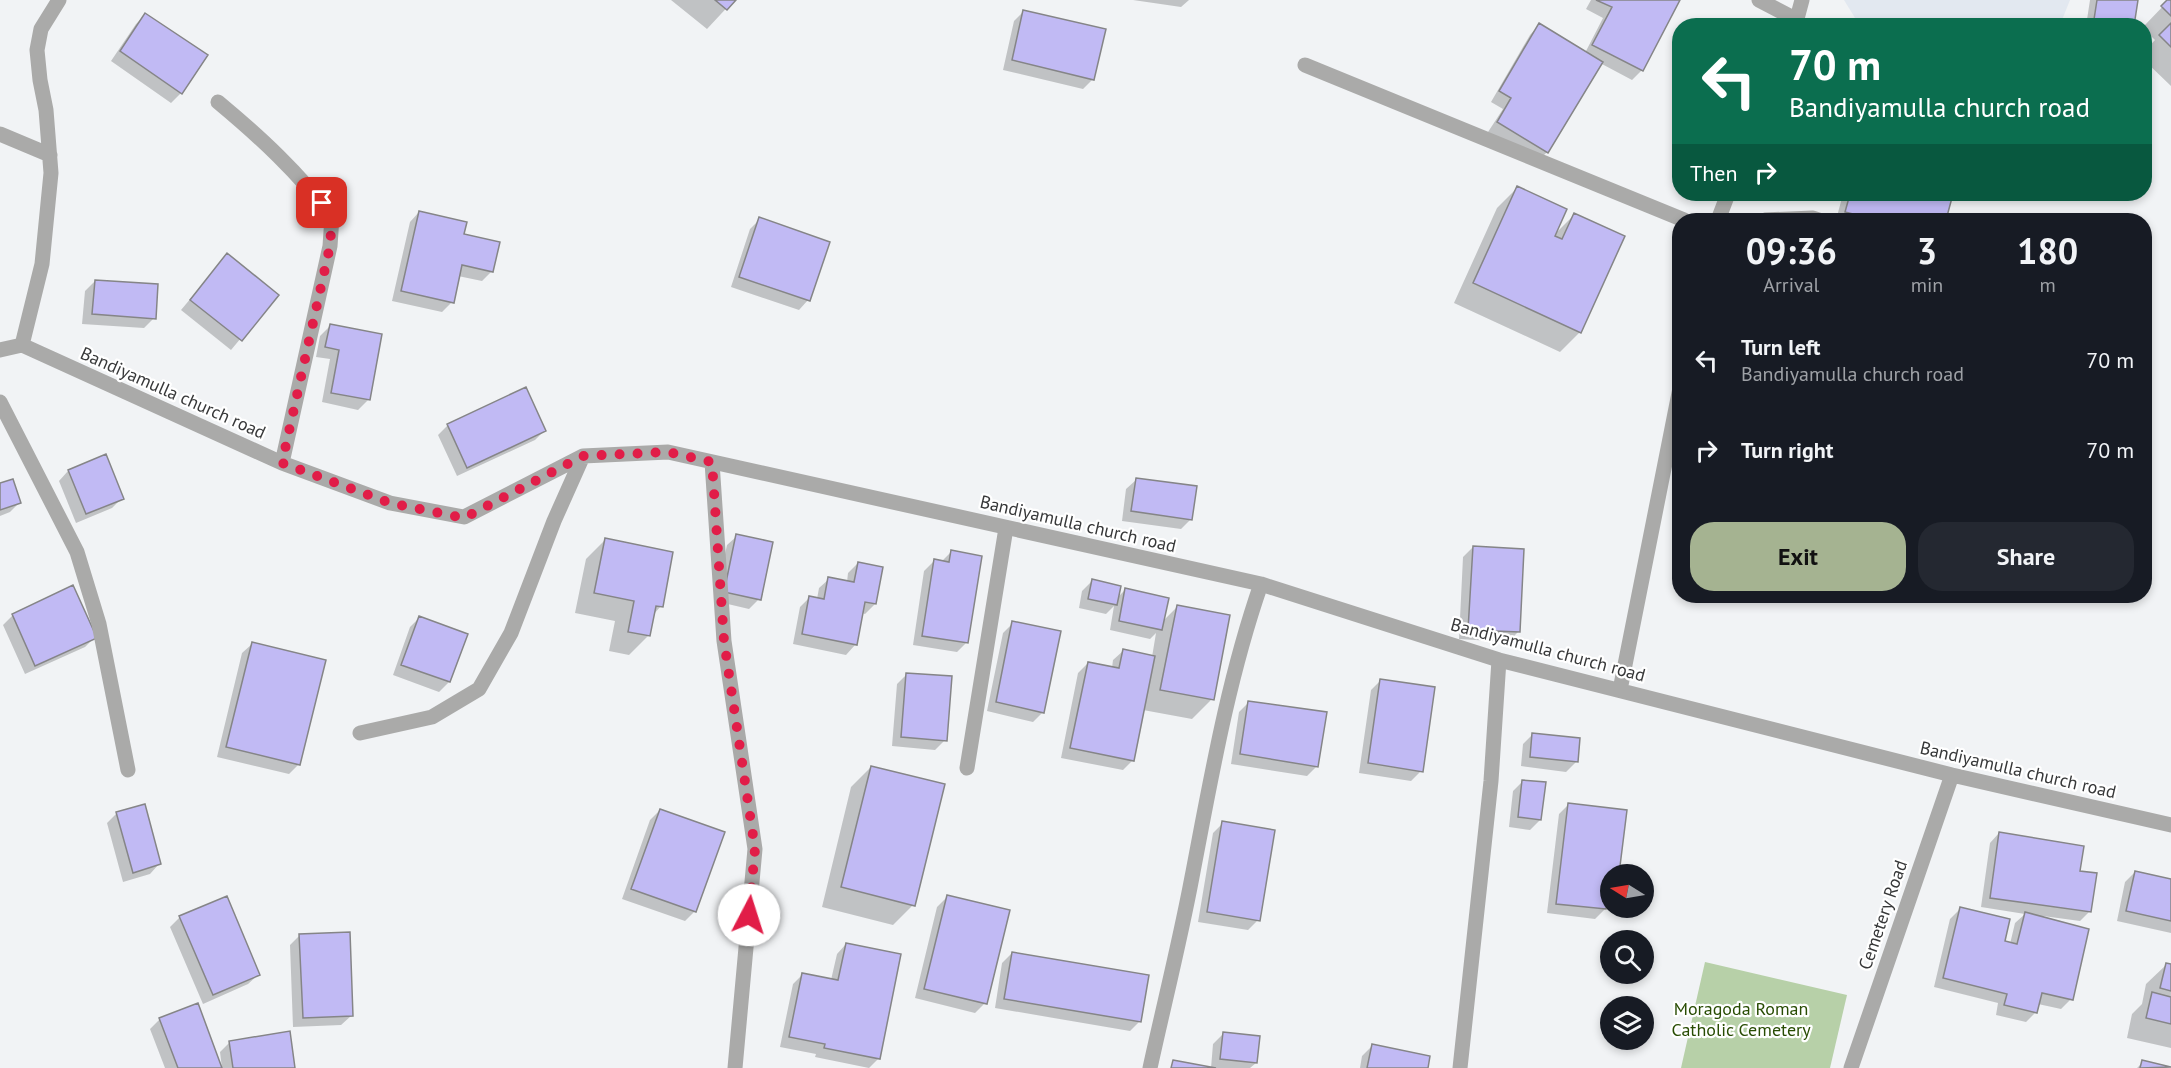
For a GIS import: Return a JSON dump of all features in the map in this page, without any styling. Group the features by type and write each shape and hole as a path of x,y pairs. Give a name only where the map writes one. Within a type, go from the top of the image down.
{"street":[{"path":"0,350 22,345 42,264 51,173 46,110 37,50 41,29 59,0"},
{"path":"1759,0 1788,18"},
{"path":"1797,18 1802,0"},
{"path":"1305,65 1672,215"},
{"path":"218,102 266,142 312,190 332,217 330,246 282,463"},
{"path":"0,134 50,155"},
{"name":"Bandiyamulla church road","path":"22,345 282,463 390,503 464,518 583,456 668,452 1262,584 1499,660 1952,775 2171,825"},
{"path":"0,402 77,552 99,624 128,770"},
{"path":"1620,690 1672,428"},
{"path":"360,733 432,717 479,689 511,633 554,521 583,456"},
{"path":"712,462 724,641 755,849 735,1068"},
{"path":"968,768 1006,528"},
{"path":"1150,1068 1190,889 1217,748 1248,624 1262,584"},
{"path":"1460,1068 1491,781 1499,660"},
{"name":"Cemetery Road","path":"1851,1068 1952,775"}],"shaded area":[{"path":"1844,0 2070,0 2063,18 1855,18"}],"green space":[{"name":"Moragoda Roman Catholic Cemetery","path":"1705,962 1847,995 1830,1068 1681,1068"}],"building":[{"path":"715,0 736,0 727,10"},
{"path":"1596,0 1680,0 1643,71 1592,45 1612,7"},
{"path":"2097,0 2138,0 2135,18 2094,18"},
{"path":"2167,0 2171,0 2171,16 2161,6"},
{"path":"1023,10 1106,29 1094,80 1012,60"},
{"path":"145,13 208,55 182,94 120,51"},
{"path":"1539,23 1603,62 1548,153 1497,122 1511,98 1499,91"},
{"path":"2171,23 2171,47 2159,35"},
{"path":"1517,186 1567,209 1555,236 1562,239 1574,213 1625,236 1581,333 1473,283"},
{"path":"1848,201 1951,201 1948,213 1845,212"},
{"path":"419,211 467,222 464,234 500,242 493,272 462,265 454,303 401,291"},
{"path":"759,217 830,242 810,301 739,277"},
{"path":"227,253 279,295 242,341 190,300"},
{"path":"95,280 158,284 156,319 92,314"},
{"path":"330,324 382,334 370,400 331,393 339,350 325,347"},
{"path":"526,387 546,431 467,468 447,424"},
{"path":"106,454 124,499 86,514 68,470"},
{"path":"1136,478 1197,486 1192,520 1131,511"},
{"path":"13,479 21,503 0,510 0,483"},
{"path":"736,534 773,542 761,600 724,592"},
{"path":"605,538 673,552 663,607 656,606 650,636 628,632 634,601 594,593"},
{"path":"1473,546 1524,549 1520,632 1468,630"},
{"path":"951,550 982,556 968,643 922,636 934,559 949,562"},
{"path":"858,562 883,567 876,604 865,602 857,645 802,634 809,596 824,599 828,577 854,582"},
{"path":"1092,579 1121,586 1117,605 1088,599"},
{"path":"73,585 97,638 35,666 12,614"},
{"path":"1125,588 1169,598 1162,630 1119,621"},
{"path":"1177,605 1230,615 1214,700 1160,690"},
{"path":"419,616 468,634 450,682 401,665"},
{"path":"1012,621 1061,631 1044,713 996,702"},
{"path":"252,642 326,660 300,765 226,747"},
{"path":"1123,649 1155,656 1134,761 1070,748 1088,662 1119,668"},
{"path":"906,673 952,676 947,741 901,737"},
{"path":"1380,679 1435,687 1423,772 1368,763"},
{"path":"1248,701 1327,712 1318,767 1240,754"},
{"path":"1532,733 1580,738 1578,762 1530,757"},
{"path":"871,766 945,784 915,906 841,887"},
{"path":"1522,780 1546,782 1541,820 1518,817"},
{"path":"1568,803 1627,810 1620,864 1600,864 1600,908 1556,904"},
{"path":"145,804 161,864 133,873 116,812"},
{"path":"660,809 725,832 696,912 631,889"},
{"path":"1222,821 1275,830 1260,921 1207,912"},
{"path":"1999,832 2084,846 2080,871 2097,873 2091,912 1990,898"},
{"path":"2135,871 2171,879 2171,921 2126,911"},
{"path":"947,895 1010,910 987,1004 924,989"},
{"path":"227,896 260,975 213,995 179,916"},
{"path":"1960,907 2010,919 2005,941 2017,944 2025,912 2089,929 2073,1000 2042,993 2037,1013 2004,1005 2007,994 1943,978"},
{"path":"350,932 353,1016 303,1018 299,934"},
{"path":"846,943 901,954 880,1059 824,1048 825,1044 789,1037 802,973 838,980"},
{"path":"1012,952 1149,975 1141,1022 1004,999"},
{"path":"2166,963 2171,964 2171,991 2160,988"},
{"path":"2152,992 2171,997 2171,1024 2146,1018"},
{"path":"198,1003 222,1068 178,1068 159,1018"},
{"path":"290,1031 295,1068 233,1068 229,1041"},
{"path":"1223,1032 1260,1036 1257,1063 1220,1059"},
{"path":"1372,1044 1430,1056 1428,1068 1367,1068"},
{"path":"1173,1060 1216,1068 1171,1068"},
{"path":"2142,1060 2171,1067 2140,1068"}],"route":[{"path":"322,203 332,217 330,246 282,463 390,503 464,518 583,456 668,452 712,462 724,641 755,849 749,915"}]}
